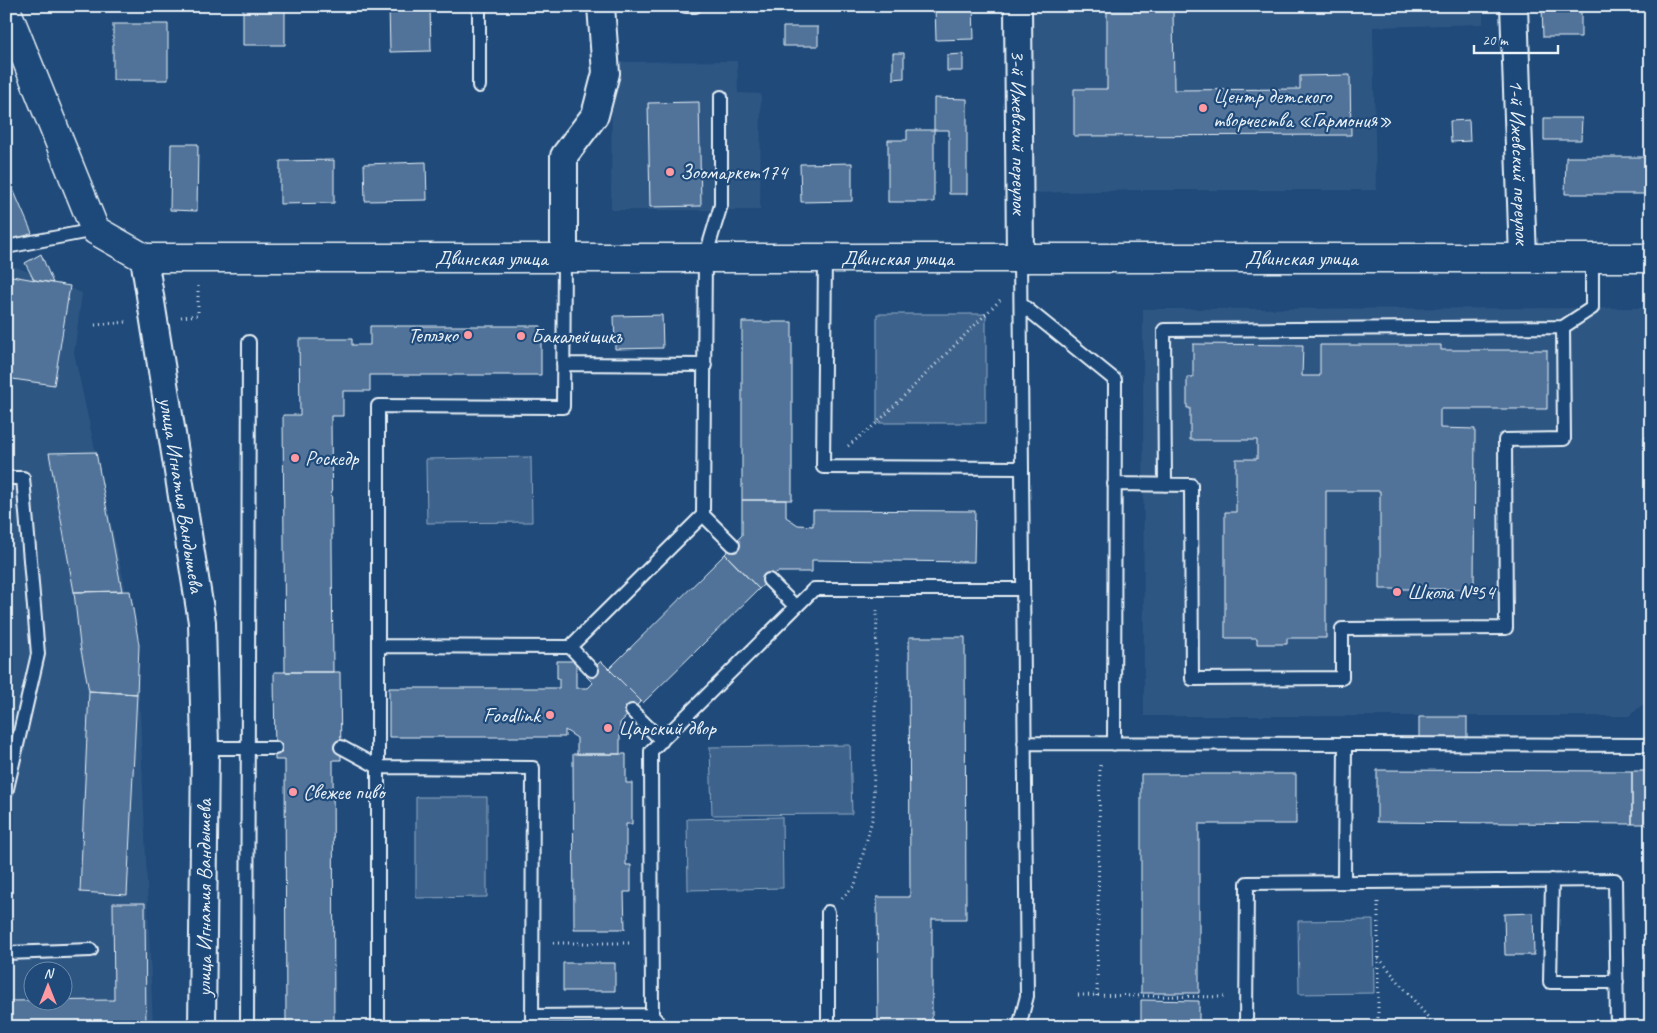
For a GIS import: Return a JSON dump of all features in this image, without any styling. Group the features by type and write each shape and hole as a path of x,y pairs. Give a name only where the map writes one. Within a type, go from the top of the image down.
{"street":[{"path":"564,258 564,156 595,115 606,74 600,6"},
{"name":"3-й Ижевский переулок","path":"1018,6 1020,269"},
{"name":"1-й Ижевский переулок","path":"1514,6 1523,258"},
{"path":"6,9 95,230 144,258"},
{"name":"Двинская улица","path":"144,258 825,258 1020,269 1523,258 1651,258"},
{"name":"улица Игнатия Вандышева","path":"144,258 202,622 205,748 202,1027"}],"lane":[{"path":"478,86 479,6"},
{"path":"686,6 694,6"},
{"path":"721,97 721,205 705,258 704,515 733,545"},
{"path":"6,247 95,230"},
{"path":"378,1027 378,406 563,407 564,258"},
{"path":"825,258 823,467 1022,468"},
{"path":"1165,485 1164,330 1563,328 1592,308 1592,258"},
{"path":"1019,1027 1026,996 1020,269"},
{"path":"1021,304 1115,380 1114,744"},
{"path":"1114,484 1191,485 1192,679 1342,678 1342,629 1506,628 1505,440 1564,439 1563,328"},
{"path":"247,1027 249,342"},
{"path":"563,364 704,365"},
{"path":"6,478 24,478 38,654 6,793"},
{"path":"378,646 570,647 704,515"},
{"path":"769,580 796,607"},
{"path":"662,1027 652,1015 651,752 814,589 1023,590"},
{"path":"570,647 592,670"},
{"path":"632,711 662,741"},
{"path":"1024,743 1651,745"},
{"path":"1344,882 1345,744"},
{"path":"341,747 378,767 533,768 532,1021 652,1015"},
{"path":"205,748 275,748"},
{"path":"1552,880 1550,982 1616,982"},
{"path":"1246,1027 1247,883 1616,880 1617,1027"},
{"path":"828,912 828,1027"},
{"path":"6,952 91,950"}],"path":[{"path":"823,467 877,423 1020,269"},
{"path":"828,912 855,884 873,816 878,589"},
{"path":"1097,996 1100,744"},
{"path":"1378,882 1378,1018"},
{"path":"532,943 651,943"},
{"path":"1378,957 1436,1027"},
{"path":"1078,995 1246,998"}],"shaded area":[{"name":"Центр детского творчества «Гармония»","path":"1030,6 1483,6 1483,24 1373,27 1376,190 1139,190 1032,193"},
{"path":"737,61 738,93 761,94 760,210 611,210 612,62"},
{"path":"6,263 82,293 74,353 137,642 153,1027 6,1027"},
{"name":"Школа №54","path":"1651,308 1651,698 1629,716 1144,716 1143,309"},
{"path":"877,314 986,314 986,423 877,423"},
{"path":"1644,437 1651,437 1651,559 1646,559"},
{"path":"531,457 532,522 427,523 426,459"},
{"path":"850,745 852,814 712,815 710,747"},
{"path":"416,797 487,797 487,897 416,898"},
{"path":"782,817 783,888 688,890 687,819"},
{"path":"1373,920 1374,993 1299,994 1298,921"}],"building":[{"path":"243,6 285,6 285,45 243,45"},
{"path":"389,6 430,6 431,51 390,52"},
{"path":"935,6 973,6 974,39 936,40"},
{"path":"1542,6 1581,6 1581,37 1543,37"},
{"path":"1173,9 1174,90 1300,89 1300,76 1350,75 1351,135 1074,136 1074,89 1107,89 1107,10"},
{"path":"113,24 168,24 168,80 113,80"},
{"path":"783,27 818,27 818,46 783,46"},
{"path":"893,53 904,53 904,78 893,79"},
{"path":"963,54 963,71 947,71 947,55"},
{"path":"934,98 967,99 967,194 949,194 949,130 934,130"},
{"path":"699,102 701,206 650,207 648,103"},
{"path":"1544,118 1582,118 1581,140 1544,140"},
{"path":"1469,120 1470,141 1451,142 1450,121"},
{"path":"907,130 934,130 934,202 888,202 888,140 907,140"},
{"path":"171,144 198,144 197,211 170,210"},
{"path":"1566,157 1645,157 1645,194 1565,194"},
{"path":"334,160 334,203 280,204 280,161"},
{"path":"426,162 427,200 365,201 364,164"},
{"path":"852,163 852,201 801,202 800,164"},
{"path":"6,173 32,233 14,241 9,230 6,231"},
{"path":"41,254 53,283 34,280 25,263"},
{"path":"6,275 70,286 54,385 6,378"},
{"path":"662,315 663,348 615,349 614,316"},
{"path":"742,322 792,322 792,500 742,500"},
{"path":"370,326 541,326 541,375 370,375 370,391 343,391 343,416 331,416 333,672 285,672 283,415 300,415 299,339 352,339 352,345 370,345"},
{"path":"1193,344 1303,345 1302,376 1320,376 1320,345 1441,345 1441,350 1547,350 1547,409 1440,409 1440,428 1475,429 1474,589 1380,589 1380,491 1326,491 1326,638 1287,638 1287,644 1257,644 1257,638 1225,638 1225,512 1236,512 1236,459 1257,459 1257,440 1190,440 1190,408 1187,408 1187,377 1193,377"},
{"path":"96,452 122,591 74,592 49,453"},
{"path":"742,500 786,500 786,517 798,525 813,526 813,510 975,511 974,562 812,560 812,572 777,572 759,589 725,554 742,535"},
{"path":"725,554 759,589 643,703 609,669"},
{"path":"130,591 139,645 137,694 89,691 80,645 74,592"},
{"path":"6,602 8,602 8,679 6,679"},
{"path":"909,637 965,637 966,919 932,919 932,1027 878,1027 877,897 910,897"},
{"path":"557,661 576,661 576,688 588,688 593,683 586,676 601,661 641,701 620,723 620,754 577,754 577,738 565,730 565,737 389,737 389,688 559,688"},
{"path":"274,672 340,672 341,760 333,760 334,1027 286,1027 285,760 275,760"},
{"path":"89,691 137,694 127,895 80,892"},
{"path":"1419,717 1467,717 1467,738 1419,739"},
{"path":"573,754 626,754 626,783 632,783 632,824 626,824 626,865 631,865 631,892 624,892 625,929 574,929"},
{"path":"1377,770 1632,771 1632,824 1377,822"},
{"path":"1632,771 1651,771 1651,829 1645,824 1632,824"},
{"path":"1141,774 1296,774 1296,824 1199,824 1199,993 1141,993"},
{"path":"1647,848 1651,848 1651,1027 1646,1027"},
{"path":"113,903 145,903 146,1027 6,1027 6,1001 22,1001 22,1010 72,1010 72,1000 114,1000"},
{"path":"1533,913 1534,955 1505,955 1504,914"},
{"path":"563,963 615,963 615,991 563,991"},
{"path":"1141,1000 1199,1001 1199,1027 1141,1027"}],"place":[{"name":"Центр детского творчества «Гармония»","path":"1203,108"},
{"name":"Зоомаркет174","path":"670,172"},
{"name":"Теплэко","path":"468,335"},
{"name":"Бакалейщикъ","path":"521,336"},
{"name":"Роскедр","path":"295,458"},
{"name":"Школа №54","path":"1397,592"},
{"name":"Foodlink","path":"550,715"},
{"name":"Царский двор","path":"608,728"},
{"name":"Свежее пиво","path":"293,792"}]}
